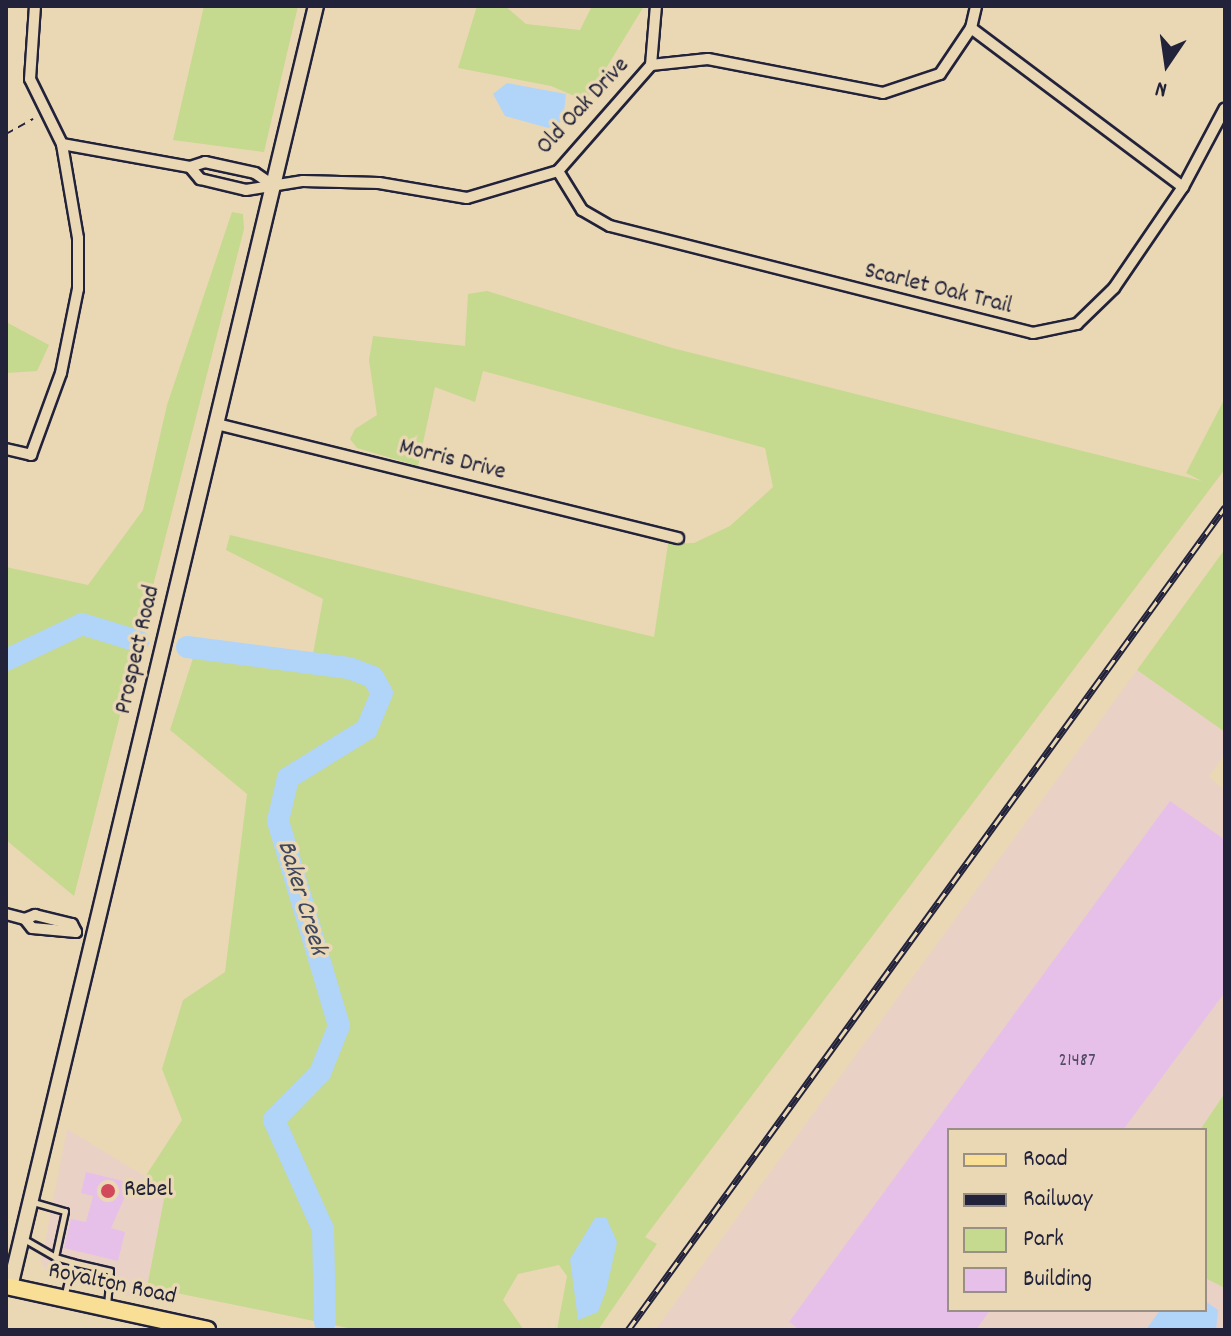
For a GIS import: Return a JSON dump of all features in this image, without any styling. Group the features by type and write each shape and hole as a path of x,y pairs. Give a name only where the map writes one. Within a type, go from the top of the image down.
{"main road":[{"name":"Royalton Road","path":"7,1292 64,1299 205,1330"}],"street":[{"path":"6,449 31,455 70,335 78,238 62,144 30,79 35,6"},
{"name":"Prospect Road","path":"7,1292 23,1239 316,6"},
{"path":"651,65 656,6"},
{"name":"Old Oak Drive","path":"190,167 200,179 246,190 273,185 379,183 467,198 558,171 651,65 708,59 883,93 940,74 971,28 976,6"},
{"path":"971,28 1183,187"},
{"name":"Scarlet Oak Trail","path":"558,171 582,210 610,226 1033,333 1077,324 1114,288 1183,187 1225,108"},
{"path":"62,144 190,167 205,162 255,173 273,185"},
{"name":"Morris Drive","path":"217,424 678,538"},
{"path":"6,914 25,919 32,928 95,937"}],"lane":[{"path":"31,1202 65,1211 55,1257"},
{"path":"23,1239 55,1257 113,1274 106,1308"},
{"path":"64,1299 72,1262"}],"path":[{"path":"6,134 33,119"}],"shaded area":[{"path":"1137,670 1225,732 1225,754 1209,777 1225,790 1225,1093 1201,1128 947,1128 947,1312 1207,1312 1207,1279 1225,1288 1225,1330 655,1330"},
{"path":"67,1129 166,1189 144,1300 55,1278 41,1263"}],"green space":[{"path":"204,6 298,6 264,152 173,140"},
{"path":"477,6 505,6 526,24 580,30 592,6 644,6 586,101 551,86 458,68"},
{"path":"232,212 243,214 244,229 74,896 6,840 6,567 88,585 143,510 167,405"},
{"path":"487,291 672,348 1202,481 1186,473 1225,398 1225,469 645,1237 657,1244 598,1330 557,1330 567,1276 559,1265 518,1274 503,1300 524,1330 358,1330 147,1287 166,1189 145,1177 182,1120 162,1069 183,1000 225,972 247,794 170,730 193,658 310,670 323,599 226,550 230,535 654,637 668,544 694,543 730,526 773,487 765,448 483,371 475,402 435,387 418,466 357,448 350,439 355,429 377,415 369,360 373,336 465,346 468,294"},
{"path":"6,322 49,345 37,371 6,373"},
{"path":"1225,549 1225,732 1137,670"},
{"path":"1225,1093 1225,1288 1207,1279 1207,1128 1201,1128"}],"water":[{"path":"507,83 566,94 563,121 548,128 505,116 493,94"},
{"path":"606,1217 617,1242 606,1291 598,1312 578,1320 570,1259 595,1218"},
{"path":"1207,1302 1218,1310 1216,1330 1146,1330 1159,1312 1207,1312"}],"building":[{"path":"1170,801 1225,840 1225,992 1124,1128 947,1128 947,1312 989,1312 976,1330 800,1330 789,1322"},
{"path":"86,1172 131,1183 111,1228 125,1232 118,1261 64,1248 71,1219 86,1222 93,1196 81,1193"}],"waterway":[{"name":"Baker Creek","path":"6,660 82,624 138,641"},
{"name":"Baker Creek","path":"187,647 349,668 373,677 382,693 367,729 288,778 278,821 339,1026 320,1073 274,1120 323,1229 325,1322"}],"railway":[{"path":"628,1330 1225,507"}],"place":[{"name":"Rebel","path":"108,1191"}]}
